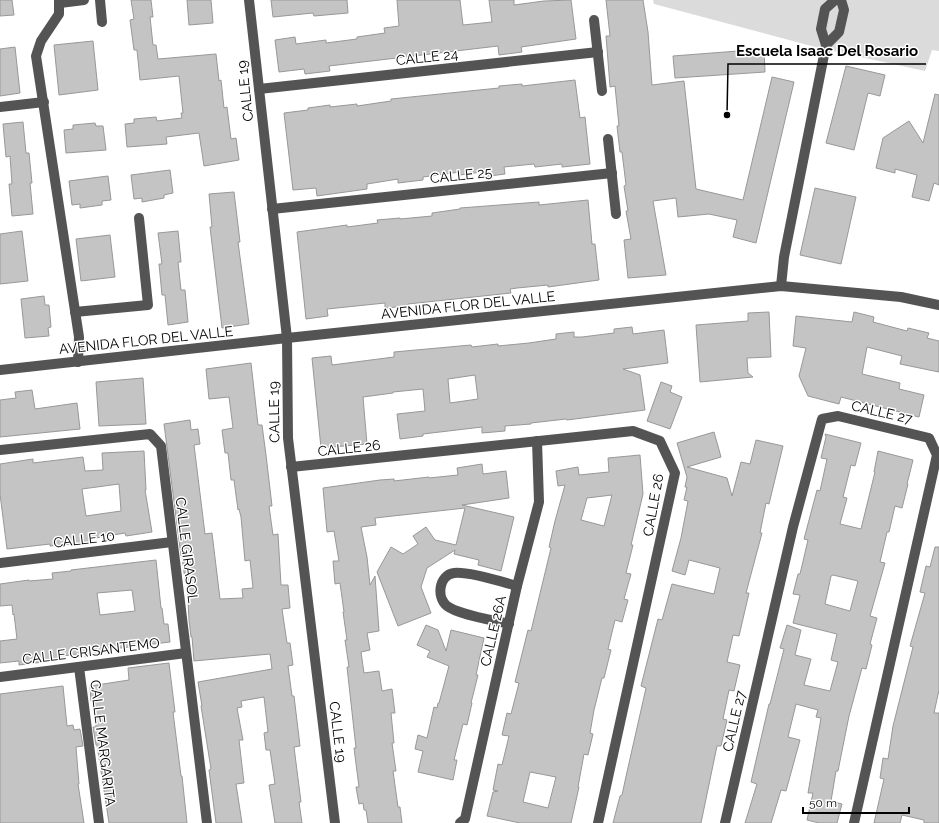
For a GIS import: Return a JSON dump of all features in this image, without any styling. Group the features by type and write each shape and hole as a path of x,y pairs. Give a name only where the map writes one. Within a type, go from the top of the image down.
{"street":[{"path":"78,362 78,337 75,312 36,56 40,41 58,14 60,2 84,0"},
{"path":"100,0 102,22"},
{"name":"CALLE 19","path":"249,0 287,338 288,438 291,468 335,823"},
{"path":"781,286 784,257 826,45 821,29 825,9 835,0"},
{"path":"826,45 839,32 844,10 841,0"},
{"path":"594,20 602,91"},
{"name":"CALLE 24","path":"259,89 598,52"},
{"path":"0,107 44,102"},
{"path":"608,139 616,214"},
{"name":"CALLE 25","path":"272,210 612,173"},
{"path":"75,312 148,305 139,218"},
{"name":"AVENIDA FLOR DEL VALLE","path":"0,370 781,286 901,297 939,305"},
{"name":"CALLE 27","path":"725,823 793,527 822,419 838,416 929,438 937,455 854,823"},
{"name":"CALLE 26","path":"291,468 633,431 660,441 675,473 598,823"},
{"name":"CALLE GIRASOL","path":"0,450 150,434 161,446 207,823"},
{"name":"CALLE 26A","path":"460,823 466,819 517,586 539,502 537,441"},
{"name":"CALLE 10","path":"0,563 172,542"},
{"path":"509,624 456,611 446,606 440,597 440,585 444,579 453,573 462,573 517,586"},
{"name":"CALLE CRISANTEMO","path":"0,677 186,653"},
{"name":"CALLE MARGARITA","path":"80,667 99,823"}],"shaded area":[{"path":"653,0 939,0 939,51 932,50 925,71 819,48 654,4"}],"building":[{"path":"0,0 12,0 14,15 0,16"},
{"path":"131,0 151,0 153,17 150,17 153,45 156,45 158,59 216,54 224,108 227,107 231,139 236,138 239,160 204,166 199,133 166,137 167,144 127,147 125,124 134,123 134,119 156,117 157,121 182,118 181,113 183,113 179,76 140,80 137,50 134,50 130,20 134,19"},
{"path":"187,0 211,0 213,23 189,25"},
{"path":"271,0 347,0 348,13 314,16 313,13 273,17"},
{"path":"397,0 460,0 463,25 492,22 489,0 514,0 514,5 544,1 571,0 576,39 521,47 522,52 499,55 498,46 329,66 330,71 305,74 304,69 279,72 275,40 295,37 296,44 326,40 326,43 357,39 357,37 385,33 384,28 399,26"},
{"path":"606,0 643,0 648,32 652,85 684,81 696,189 743,200 772,77 794,82 756,243 733,237 737,220 709,214 678,217 676,198 653,201 666,275 628,278 624,240 631,239 626,211 628,211 624,186 626,185 622,152 620,152 617,126 619,126 615,86 610,87 606,36 610,36"},
{"path":"93,41 98,90 59,95 54,45"},
{"path":"15,47 20,93 0,96 0,49"},
{"path":"764,49 765,72 675,78 673,56"},
{"path":"846,66 885,75 880,96 868,93 854,150 826,143"},
{"path":"575,80 580,118 585,117 590,164 562,167 562,164 535,167 534,164 504,167 505,174 482,177 481,172 460,175 460,172 423,177 423,180 398,183 398,179 367,184 367,189 317,196 316,188 293,190 284,113 330,105 330,107 357,104 357,106 391,101 391,99 499,88 499,86 522,84 522,86"},
{"path":"935,94 939,95 939,185 934,183 929,201 912,197 917,175 895,169 895,173 876,168 883,138 909,121 923,143"},
{"path":"23,122 26,153 29,153 33,214 12,216 9,184 12,184 10,156 6,157 3,124"},
{"path":"95,123 96,126 103,126 106,150 66,153 64,130 73,129 73,125"},
{"path":"170,170 173,193 164,195 164,198 142,202 142,198 134,199 131,175"},
{"path":"108,176 111,200 102,201 102,205 80,208 80,204 72,205 69,181"},
{"path":"815,188 856,197 841,264 800,255"},
{"path":"234,192 240,242 238,242 249,324 222,328 210,227 212,227 209,194"},
{"path":"588,200 592,244 595,244 599,280 548,287 548,285 517,288 510,289 511,293 408,304 408,306 385,308 385,303 327,309 328,316 306,319 297,232 347,225 347,227 378,223 377,220 432,216 432,213 460,208 539,202 539,205"},
{"path":"22,231 28,281 0,284 0,234"},
{"path":"178,231 181,262 178,262 181,290 185,290 188,322 168,325 165,295 162,295 159,264 162,264 158,233"},
{"path":"110,235 115,277 81,281 76,239"},
{"path":"44,296 45,305 49,305 51,327 48,328 49,336 25,338 21,299"},
{"path":"769,312 771,357 747,358 748,373 753,377 700,382 696,325 748,321 748,313"},
{"path":"854,312 874,317 873,322 907,331 908,328 929,333 927,338 939,341 939,372 900,364 902,356 867,347 862,374 900,383 899,389 924,395 919,417 841,397 839,404 808,396 799,376 806,348 793,346 796,316 852,322"},
{"path":"632,327 633,334 664,330 668,363 623,369 640,375 645,410 505,426 505,431 482,433 482,427 423,434 423,436 400,439 397,414 425,411 423,389 393,392 363,397 367,444 321,448 312,358 331,356 332,365 394,357 394,352 471,345 472,347 529,343 556,339 556,334 574,332 574,337 582,337 614,333 614,329","holes":["475,375 478,399 450,403 448,379"]},
{"path":"251,363 258,425 262,425 266,455 272,506 269,506 273,535 278,534 281,585 288,585 290,608 282,609 287,643 290,643 293,665 288,666 292,696 294,696 300,746 294,747 301,802 299,802 302,823 275,823 269,785 275,784 270,750 266,750 264,733 268,732 264,697 241,701 242,707 237,708 243,740 239,740 244,783 236,784 242,823 216,823 209,770 211,769 198,682 272,669 270,654 194,661 189,620 187,580 185,580 181,556 164,424 190,420 191,430 198,429 200,444 194,445 205,534 212,533 220,599 243,598 242,589 253,588 250,560 245,561 241,517 239,509 238,510 234,480 231,480 228,453 225,453 222,430 233,428 229,397 209,399 206,369"},
{"path":"143,378 146,424 99,426 96,382"},
{"path":"661,382 672,386 670,392 682,397 670,429 647,421"},
{"path":"32,390 35,409 77,403 80,429 0,437 0,400 16,398 15,392"},
{"path":"714,432 721,457 687,467 727,478 732,496 741,462 750,464 756,440 783,446 769,504 766,503 760,533 762,533 746,593 749,593 739,636 733,635 727,662 740,665 734,691 729,690 723,719 727,720 721,746 717,746 701,823 613,823 620,796 622,795 646,688 641,686 658,619 662,620 672,584 714,594 720,568 689,560 685,575 672,571 681,538 688,501 684,500 687,487 685,487 687,477 677,443"},
{"path":"825,434 861,443 855,466 851,465 843,497 847,498 840,524 861,529 875,472 878,451 913,460 902,508 895,506 889,532 887,532 880,562 885,563 870,616 877,618 870,644 872,645 866,669 862,668 849,716 838,771 836,771 831,801 842,804 837,823 819,823 807,820 813,793 808,793 821,718 816,717 818,710 796,704 788,737 800,740 786,791 781,790 771,823 745,823 757,784 751,782 769,704 784,649 780,648 787,625 801,630 795,655 811,659 804,685 830,691 838,662 831,660 837,634 793,623 800,595 793,594 798,574 800,574 808,540 804,539 817,490 820,491 827,459 821,458 826,437","holes":["833,575 858,581 850,611 825,604 831,576"]},
{"path":"144,451 145,490 152,532 126,536 125,533 90,539 90,541 73,544 50,546 50,544 7,549 0,494 0,464 33,459 33,463 83,457 85,471 103,470 102,453","holes":["119,484 121,511 86,516 82,489"]},
{"path":"640,455 643,494 626,573 631,574 624,599 628,600 622,622 615,620 608,649 611,650 594,710 590,733 593,734 588,755 584,754 571,823 520,823 487,816 493,792 498,791 493,790 498,764 502,765 509,736 502,735 507,713 511,714 519,683 515,682 528,630 531,631 551,548 549,547 555,521 565,485 558,486 556,471 578,467 579,475 609,472 608,458","holes":["612,495 604,526 581,520 587,498","530,772 556,777 548,808 523,802"]},
{"path":"482,464 483,474 506,471 509,498 462,505 514,517 501,571 478,565 479,560 454,554 455,550 427,568 421,587 431,613 398,626 377,572 391,547 403,554 418,544 413,536 426,527 435,540 456,545 465,508 375,518 376,525 361,527 367,557 370,585 375,576 379,631 367,633 370,650 361,652 364,673 379,671 382,691 392,689 395,713 391,713 394,743 392,743 396,771 393,771 398,807 400,807 402,823 368,823 366,810 364,810 363,803 359,804 356,787 359,787 347,667 349,667 345,640 347,640 340,583 335,584 333,561 339,561 334,531 327,532 323,488 380,480 394,479 394,481 458,475 457,468"},
{"path":"935,547 939,547 939,690 934,713 939,713 939,823 924,823 924,820 902,815 900,823 874,823 884,779 880,778 883,758 888,759 893,726 913,647 910,646 925,593 920,592 926,566 930,567"},
{"path":"156,560 161,608 164,624 168,624 170,642 96,651 96,655 85,657 85,654 59,656 59,660 19,665 19,661 0,663 0,641 17,639 12,605 0,606 0,584 29,580 53,579 52,573","holes":["132,590 135,611 100,615 97,593"]},
{"path":"426,625 438,630 446,651 451,630 484,638 476,675 478,675 467,725 463,724 454,760 457,760 453,780 418,772 423,751 415,749 418,735 427,738 434,707 437,708 439,703 449,666 427,657 430,651 417,645"},
{"path":"169,663 175,712 173,712 187,823 109,823 93,727 96,727 95,701 91,701 90,686 129,680 128,668"},
{"path":"63,686 67,726 73,725 74,730 80,729 83,746 76,747 78,784 84,823 0,823 0,694"}],"place":[{"name":"Escuela Isaac Del Rosario","path":"727,115"}]}
